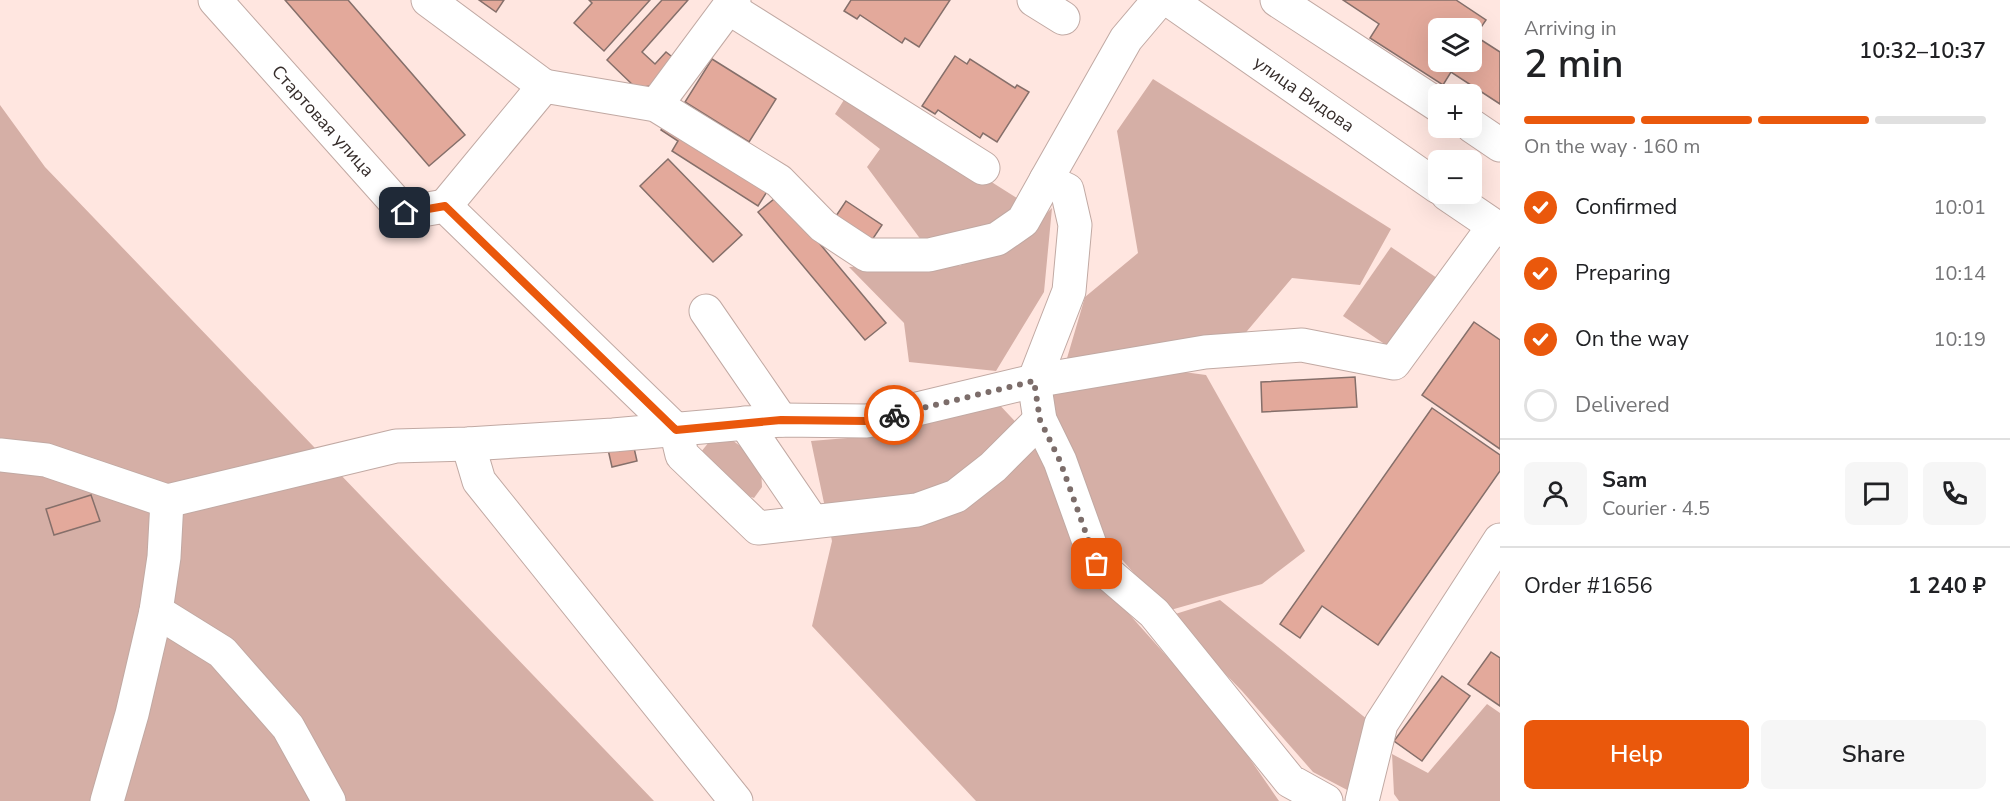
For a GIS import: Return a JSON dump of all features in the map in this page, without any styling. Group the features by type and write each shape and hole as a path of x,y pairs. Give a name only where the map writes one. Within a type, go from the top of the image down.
{"street":[{"name":"Стартовая улица","path":"215,0 405,213 445,206"},
{"path":"428,0 544,86 656,105 778,181 823,226 867,255 929,255 997,239 1023,221 1126,39 1159,0"},
{"path":"1034,0 1063,18"},
{"name":"улица Видова","path":"1169,0 1428,180"},
{"path":"1277,0 1428,98"},
{"path":"656,105 731,4 983,168"},
{"path":"544,86 445,206 676,430 682,455 758,528 917,510 956,496 993,467 1040,420"},
{"path":"1482,133 1500,145"},
{"path":"1046,180 1067,190 1076,225 1069,291 1034,381 1040,420 1060,461 1097,564 1154,613 1290,781 1326,801"},
{"path":"0,455 46,460 167,501 396,446 468,444 676,430 781,420 867,421 1034,381 1205,352 1302,345 1394,363 1497,228 1462,204"},
{"path":"706,311 781,420"},
{"path":"746,423 812,521"},
{"path":"468,444 479,481 736,801"},
{"path":"107,801 132,714 156,610 165,557 167,501"},
{"path":"1362,801 1381,724 1500,540"},
{"path":"156,610 222,652 288,728 329,801"}],"shaded area":[{"path":"1153,79 1391,229 1360,285 1292,278 1242,337 1065,365 1085,297 1138,253 1117,131"},
{"path":"849,92 1023,202 1016,217 927,248 867,167 880,149 835,114"},
{"path":"0,105 45,167 654,801 0,801"},
{"path":"1052,208 1044,292 996,371 909,362 904,323 849,267 920,264 959,266 1012,247"},
{"path":"1391,247 1437,278 1389,347 1343,316"},
{"path":"1169,370 1206,375 1305,551 1262,584 1167,611 1103,538 1052,418 1052,385"},
{"path":"994,399 1041,449 1121,605 1221,717 1279,801 976,801 812,626 832,541 811,441 872,436"},
{"path":"713,437 732,440 751,454 761,467 762,487 754,498 736,492 701,452"},
{"path":"1220,600 1368,720 1351,792 1313,772 1242,691 1169,616"},
{"path":"1487,704 1500,713 1500,801 1399,801 1394,794 1392,754 1428,773"}],"building":[{"path":"285,0 348,0 465,135 429,166"},
{"path":"479,0 504,0 496,12"},
{"path":"589,0 650,0 604,51 574,23 592,3"},
{"path":"662,0 688,0 642,52 655,64 666,52 676,60 651,86 636,88 607,60"},
{"path":"851,0 950,0 919,47 905,38 902,43 860,15 857,19 844,11"},
{"path":"1343,0 1456,0 1486,20 1482,26 1482,18 1428,18 1428,72 1451,72 1444,84 1370,38 1379,24"},
{"path":"1482,40 1500,52 1500,104 1482,92 1482,84 1469,84 1451,72 1482,72"},
{"path":"955,56 967,64 970,59 1015,88 1017,85 1029,92 997,142 983,133 980,138 938,110 935,114 922,106"},
{"path":"712,59 776,99 749,142 685,102"},
{"path":"665,123 768,190 758,206 672,151 678,141 661,130"},
{"path":"668,159 742,235 713,262 640,186"},
{"path":"779,195 886,323 865,340 758,212"},
{"path":"846,201 882,225 868,246 832,222"},
{"path":"1474,322 1500,340 1500,449 1422,395"},
{"path":"1355,377 1357,407 1262,412 1261,382"},
{"path":"1432,408 1500,455 1500,471 1378,645 1322,606 1300,638 1280,624"},
{"path":"632,439 637,461 612,467 607,445"},
{"path":"91,495 100,521 54,535 46,509"},
{"path":"1491,652 1500,658 1500,706 1468,684"},
{"path":"1442,676 1470,696 1422,761 1394,741"}],"way so far":[{"path":"894,415 1034,381 1040,420 1060,461 1097,564"}],"route":[{"path":"405,213 445,206 676,430 781,420 867,421 894,415"}]}
